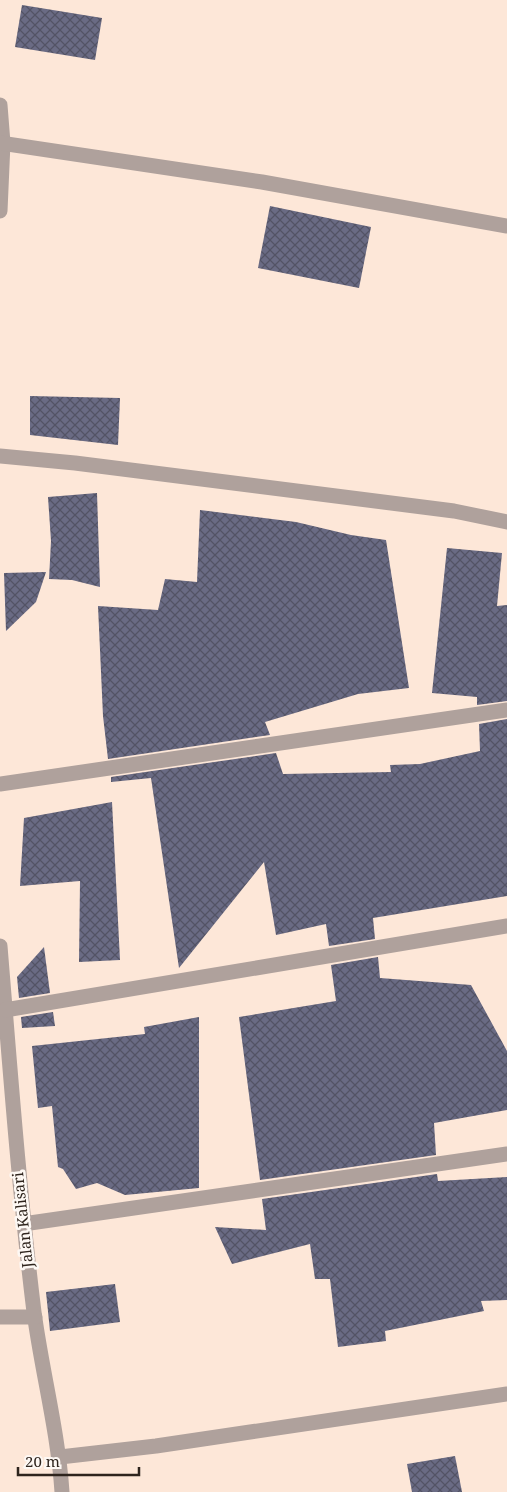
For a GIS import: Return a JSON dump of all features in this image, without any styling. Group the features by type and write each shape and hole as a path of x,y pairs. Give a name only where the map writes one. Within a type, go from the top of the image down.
{"street":[{"path":"0,106 0,211"},
{"path":"1,143 262,182 507,226"},
{"path":"0,456 75,462 454,510 507,522"},
{"path":"0,784 507,710"},
{"path":"5,1010 507,926"},
{"name":"Jalan Kalisari","path":"0,946 5,1010 5,1090 35,1318 60,1457 62,1492"},
{"path":"23,1224 507,1154"},
{"path":"0,1317 35,1318"},
{"path":"60,1457 156,1446 507,1394"}],"building":[{"path":"22,5 102,18 95,60 15,47"},
{"path":"270,206 371,227 359,288 258,268"},
{"path":"30,396 120,398 118,445 30,435"},
{"path":"97,493 100,587 72,580 49,579 51,541 48,497"},
{"path":"200,510 296,522 351,535 386,540 409,688 358,694 265,722 270,735 108,759 103,716 98,606 158,610 165,579 197,582"},
{"path":"447,548 502,553 497,606 507,605 507,701 477,705 477,697 432,693"},
{"path":"46,572 36,602 6,631 4,573"},
{"path":"507,719 507,896 373,918 375,939 329,946 326,924 276,935 264,862 179,968 151,778 111,782 111,777 276,753 283,774 391,772 390,765 420,764 480,751 479,724"},
{"path":"112,802 120,960 79,962 80,881 20,886 24,818"},
{"path":"44,947 50,993 19,998 17,977"},
{"path":"378,957 380,978 471,985 507,1051 507,1110 434,1123 436,1155 260,1180 239,1017 336,1001 331,965"},
{"path":"53,1012 55,1026 22,1028 21,1017"},
{"path":"199,1017 199,1188 125,1195 97,1183 76,1189 63,1169 58,1167 52,1106 38,1108 32,1046 145,1034 144,1027"},
{"path":"437,1174 438,1181 507,1177 507,1300 481,1301 484,1311 385,1331 386,1341 338,1347 330,1279 315,1279 310,1244 232,1264 215,1227 266,1230 262,1199"},
{"path":"115,1284 120,1322 50,1331 46,1292"},
{"path":"455,1456 462,1492 412,1492 407,1464"}]}
